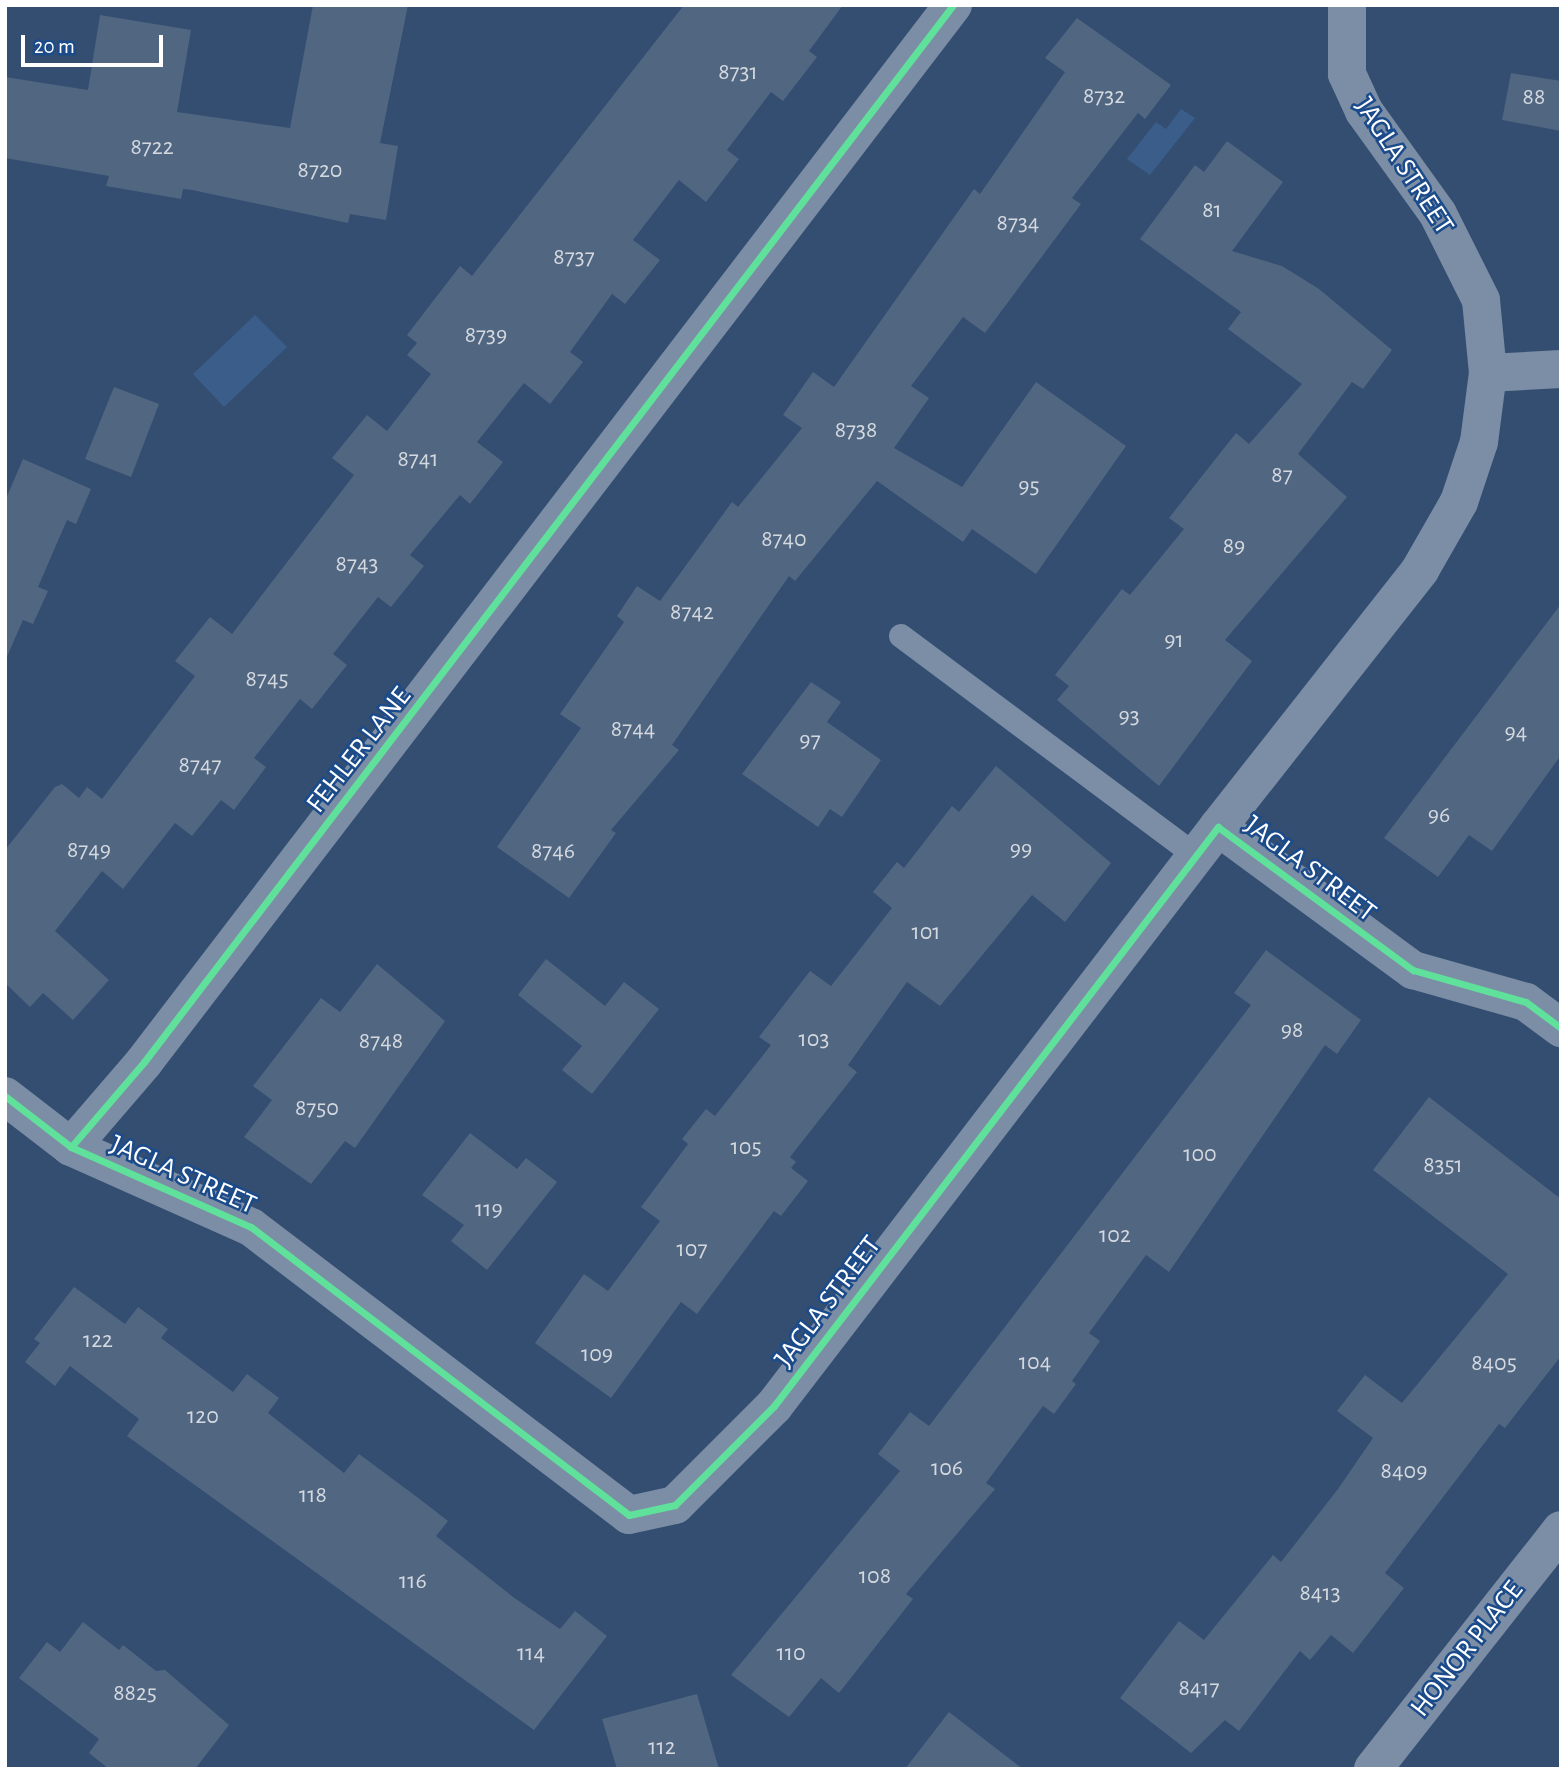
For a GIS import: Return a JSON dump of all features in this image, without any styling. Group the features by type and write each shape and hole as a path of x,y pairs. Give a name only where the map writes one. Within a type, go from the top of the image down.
{"street":[{"name":"FEHLER LANE","path":"71,1147 178,1018 953,5"},
{"name":"JAGLA STREET","path":"5,1096 71,1147 251,1227 629,1515 675,1505 775,1406 1218,827 1420,570 1459,502 1479,442 1488,373 1481,300 1438,214 1364,111 1347,74 1347,5"},
{"path":"1488,373 1561,369"},
{"name":"JAGLA STREET","path":"1218,827 1413,970 1525,1002 1561,1028"},
{"name":"HONOR PLACE","path":"1373,1769 1561,1530"}],"lane":[{"path":"901,636 1196,856"}],"water":[{"path":"1181,109 1195,118 1150,175 1127,159 1156,122 1166,129"},
{"path":"255,315 287,347 224,407 193,374"}],"building":[{"path":"313,5 408,5 380,143 398,146 386,220 350,214 348,223 183,189 181,199 106,186 109,176 5,158 5,77 88,90 100,15 191,30 177,112 290,128"},
{"path":"684,5 843,5 809,51 817,57 783,101 771,92 727,150 739,159 706,202 679,180 633,240 660,260 625,304 612,294 570,352 583,362 550,404 524,383 477,442 503,462 470,504 460,495 410,555 424,566 391,607 378,597 333,654 347,665 312,709 300,699 254,758 266,767 234,810 221,800 192,836 175,823 123,889 102,871 55,931 109,980 73,1020 43,993 30,1007 5,983 5,850 55,787 62,784 79,798 87,787 102,799 195,676 175,661 210,617 232,634 354,475 332,458 367,415 387,431 431,374 407,355 417,343 407,335 460,266 472,276"},
{"path":"1077,18 1171,85 1145,119 1138,113 1072,198 1081,204 985,333 963,317 911,386 929,398 894,448 962,487 1036,382 1126,446 1036,574 972,529 963,542 877,481 795,581 789,576 672,745 679,750 611,830 616,833 569,898 497,847 581,728 560,714 624,622 617,616 637,586 660,601 732,502 738,507 802,428 783,415 813,372 834,387 974,189 980,194 1065,72 1045,58"},
{"path":"1511,73 1561,81 1561,131 1502,120"},
{"path":"1227,141 1283,182 1232,251 1282,266 1319,289 1392,350 1363,389 1352,382 1298,454 1347,497 1225,640 1252,661 1159,786 1057,700 1069,686 1055,675 1122,589 1130,595 1184,529 1169,518 1236,433 1249,444 1302,384 1228,329 1241,312 1140,239 1195,165 1204,172"},
{"path":"114,387 159,404 131,477 85,459"},
{"path":"23,459 91,489 76,524 67,520 38,587 48,591 33,624 23,620 5,661 5,501"},
{"path":"1561,604 1561,755 1492,851 1469,835 1438,877 1384,838"},
{"path":"811,682 841,702 827,722 881,760 842,817 830,809 818,827 742,774"},
{"path":"996,766 1111,863 1065,922 1032,895 940,1006 907,982 848,1065 857,1072 790,1157 796,1162 791,1168 808,1181 781,1216 774,1211 697,1314 681,1302 611,1398 535,1343 584,1274 608,1291 660,1221 641,1207 688,1144 682,1139 706,1109 715,1116 771,1045 759,1037 810,971 831,986 892,908 873,892 897,862 904,868 952,806 959,812"},
{"path":"1266,950 1361,1020 1337,1054 1325,1045 1169,1272 1146,1255 1089,1333 1100,1341 1072,1381 1076,1384 1054,1414 1043,1406 986,1483 995,1489 906,1594 913,1599 839,1693 821,1678 789,1717 731,1675 900,1471 878,1454 910,1412 929,1426 1251,1005 1234,993"},
{"path":"546,959 605,1006 624,982 659,1009 592,1094 562,1070 582,1046 518,995"},
{"path":"377,964 445,1021 355,1148 345,1141 311,1184 244,1137 272,1100 253,1086 321,998 340,1012"},
{"path":"1429,1097 1561,1199 1561,1356 1505,1428 1499,1424 1385,1573 1404,1588 1353,1653 1331,1635 1310,1660 1300,1651 1239,1731 1225,1720 1191,1753 1120,1698 1179,1621 1204,1640 1273,1555 1281,1562 1338,1489 1373,1438 1337,1411 1365,1375 1402,1403 1508,1274 1373,1170"},
{"path":"470,1133 517,1169 526,1158 557,1182 487,1270 451,1241 464,1225 422,1195"},
{"path":"74,1287 125,1324 138,1307 168,1329 161,1338 233,1392 247,1374 279,1398 268,1413 344,1473 359,1454 448,1521 436,1536 513,1597 560,1629 575,1611 607,1636 534,1730 127,1436 139,1419 70,1366 55,1386 25,1362 40,1343 34,1339"},
{"path":"83,1622 119,1650 123,1645 156,1671 165,1670 229,1725 195,1769 109,1769 89,1753 99,1739 19,1678 47,1642 60,1652"},
{"path":"697,1694 719,1769 617,1769 602,1719"},
{"path":"949,1712 1023,1769 905,1769"}],"cycle path":[{"path":"71,1147 144,1062 953,5"},
{"path":"5,1096 71,1147 251,1227 629,1515 675,1505 774,1406 1218,827 1413,970 1526,1002 1561,1028"}]}
